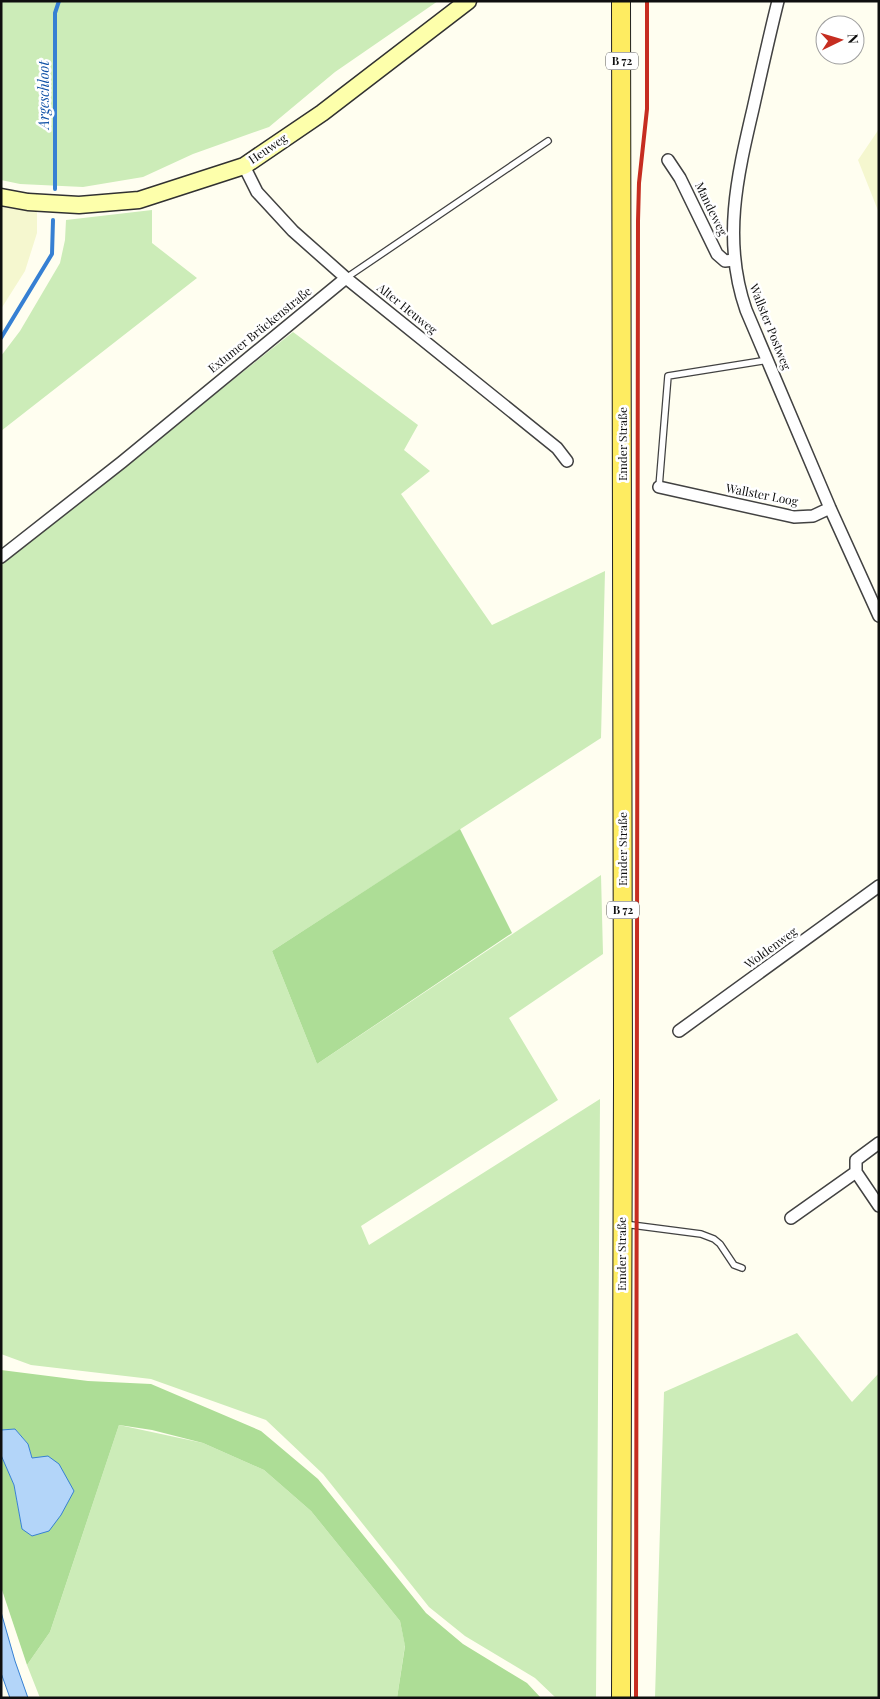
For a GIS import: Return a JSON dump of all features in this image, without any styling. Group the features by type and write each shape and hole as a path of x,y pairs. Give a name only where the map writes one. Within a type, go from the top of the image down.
{"main road":[{"name":"Emder Straße","path":"621,1 623,492 621,1698"}],"street":[{"name":"Heuweg","path":"1,197 28,202 79,205 139,200 244,166 322,113 468,1"},
{"name":"Wallster Postweg","path":"778,1 741,160 733,226 734,260 738,287 746,310 830,508"},
{"name":"Mandeweg","path":"668,160 680,178 717,254 725,261 734,260"},
{"name":"Alter Heuweg","path":"244,166 257,192 293,231 346,278 557,448 567,461"},
{"name":"Extumer Brückenstraße","path":"1,557 122,462 346,278"},
{"name":"Wallster Loog","path":"659,487 794,517 812,516 830,508"},
{"path":"830,508 879,616"},
{"name":"Woldenweg","path":"679,1031 879,886"},
{"path":"879,1142 856,1160 856,1172 879,1206"},
{"path":"791,1218 856,1172"}],"lane":[{"name":"Extumer Brückenstraße","path":"346,278 548,141"},
{"path":"659,487 668,376 768,360"},
{"path":"622,1224 701,1234 714,1239 720,1244 734,1265 742,1268"}],"green space":[{"path":"1,1 438,1 335,72 269,127 193,154 143,177 83,187 20,184 1,180"},
{"path":"879,129 879,213 858,160"},
{"path":"1,207 37,212 37,233 25,271 1,309"},
{"path":"152,210 152,243 197,278 1,431 1,356 20,331 60,263 65,240 66,220"},
{"path":"293,332 418,425 404,450 430,471 401,494 492,625 605,571 601,738 272,951 317,1064 601,875 603,954 509,1018 558,1100 361,1226 369,1245 600,1099 596,1698 556,1698 535,1678 465,1636 429,1607 323,1474 266,1420 151,1379 31,1365 1,1354 1,564"},
{"path":"460,829 512,933 317,1064 272,951"},
{"path":"797,1333 852,1402 879,1373 879,1698 655,1698 664,1392"},
{"path":"1,1370 88,1381 151,1384 261,1431 318,1479 426,1613 463,1644 527,1683 541,1698 397,1698 405,1646 400,1621 311,1511 264,1470 203,1443 152,1430 119,1425 50,1632 27,1665 1,1587 1,1455 14,1485 22,1529 32,1458 28,1444 15,1429 1,1430"},
{"path":"119,1425 203,1443 264,1470 311,1511 400,1621 405,1645 397,1698 40,1698 27,1665 50,1632"}],"water":[{"path":"15,1429 28,1444 32,1458 48,1456 59,1464 74,1491 61,1515 49,1531 32,1536 22,1529 14,1485 1,1455 1,1430"},
{"path":"1,1612 28,1698 10,1698 1,1673"}],"waterway":[{"name":"Argeschloot","path":"55,189 55,13 59,1"},
{"name":"Argeschloot","path":"1,338 52,254 53,220"}],"railway":[{"path":"636,1698 638,221 639,183 647,109 647,1"}]}
